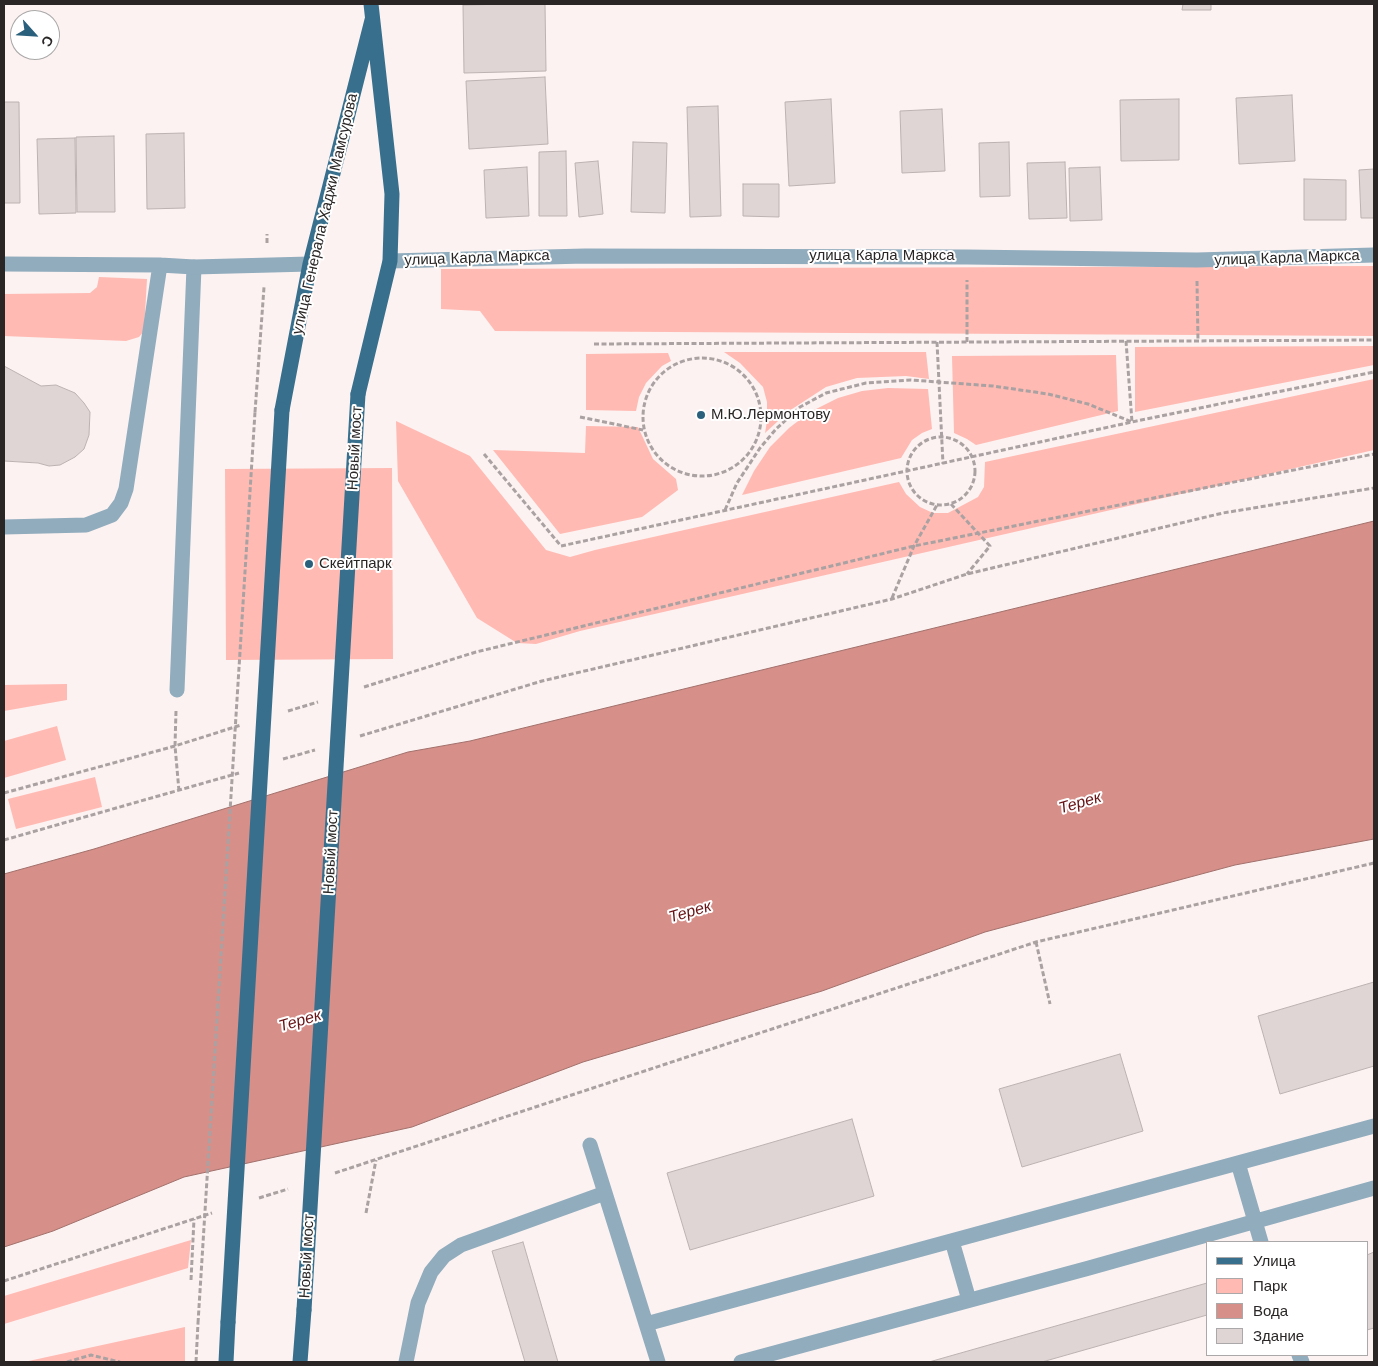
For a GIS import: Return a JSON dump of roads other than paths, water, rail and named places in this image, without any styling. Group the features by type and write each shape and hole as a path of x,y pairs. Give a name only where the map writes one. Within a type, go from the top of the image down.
{"main road":[{"name":"улица Генерала Хаджи Мамсурова","path":"358,394 390,261 392,194 371,4"},
{"name":"улица Генерала Хаджи Мамсурова","path":"226,1362 282,410 310,264 372,20"},
{"name":"Новый мост","path":"300,1362 358,394"}],"street":[{"name":"улица Карла Маркса","path":"390,261 585,256 1197,260 1374,255"},
{"path":"4,264 194,267 310,264"},
{"path":"4,526 86,525 112,515 121,503 126,489 160,265"},
{"path":"177,690 194,267"},
{"path":"646,1324 1374,1126"},
{"path":"590,1145 658,1362"},
{"path":"1238,1163 1260,1241"},
{"path":"741,1362 1374,1188"},
{"path":"406,1362 418,1303 431,1272 444,1256 460,1245 605,1193"},
{"path":"952,1241 969,1300"}],"water":[{"name":"Терек","path":"1374,521 1374,839 1235,865 985,932 822,991 583,1062 412,1127 184,1177 53,1231 4,1247 4,874 94,849 408,752 470,741"}],"place":[{"name":"М.Ю.Лермонтову","path":"701,415"},
{"name":"Скейтпарк","path":"309,564"}]}
